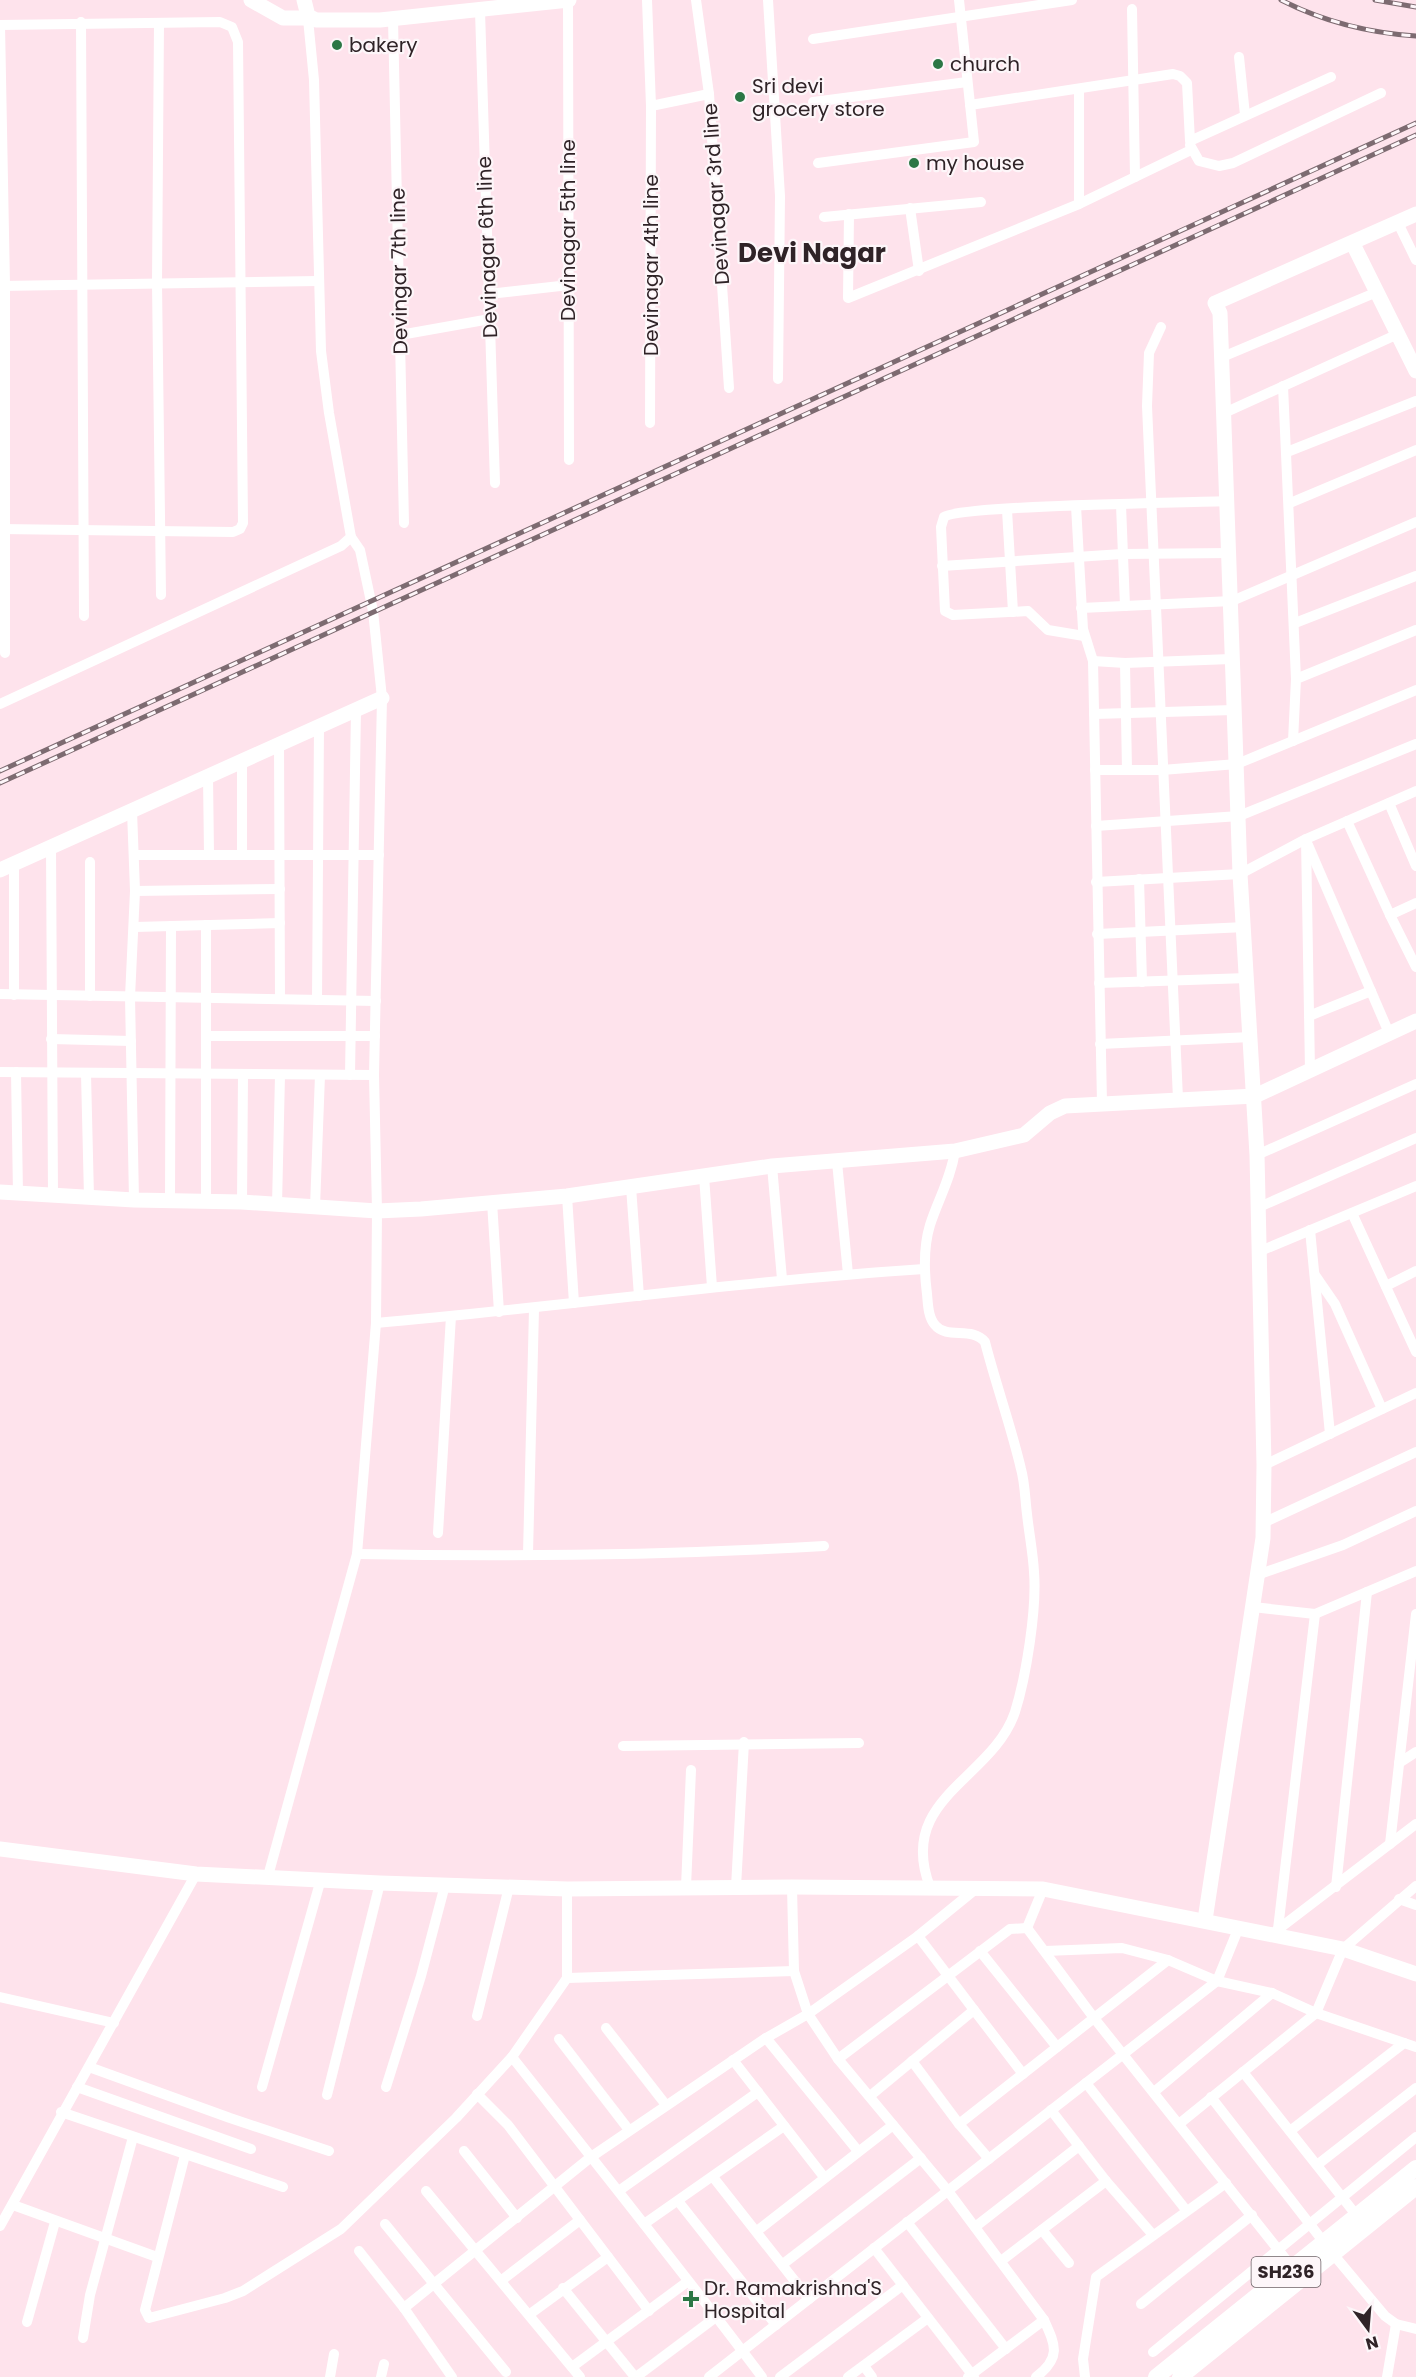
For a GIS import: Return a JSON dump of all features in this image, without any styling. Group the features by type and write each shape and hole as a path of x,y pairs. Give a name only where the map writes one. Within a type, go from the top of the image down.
{"main road":[{"name":"SH236","path":"1156,2377 1292,2266 1329,2248 1357,2216 1416,2168"},
{"name":"SH236","path":"1180,2377 1329,2248 1416,2187"}],"street":[{"path":"251,0 283,18 393,19 568,0"},
{"path":"268,1876 357,1554 376,1323 377,1211 374,1075 382,698 373,611 360,550 351,533 329,414 321,351 314,80 309,18 304,0"},
{"name":"Devinagar 5th line","path":"568,0 569,460"},
{"name":"Devinagar 4th line","path":"647,0 651,106 650,423"},
{"name":"Devinagar 3rd line","path":"696,0 709,94 729,388"},
{"path":"768,0 780,196 778,379"},
{"path":"818,163 974,142 958,0"},
{"path":"813,39 1071,0"},
{"path":"1132,9 1135,177"},
{"name":"Devinagar 6th line","path":"480,11 495,483"},
{"name":"Devingar 7th line","path":"393,19 404,523"},
{"path":"81,22 84,616"},
{"path":"3,529 234,532 240,529 243,523 238,42 232,27 220,22 81,22 0,25 3,529 6,653"},
{"path":"159,23 157,283 161,595"},
{"path":"1239,57 1245,115"},
{"path":"970,105 1173,74 1184,78 1186,83 1190,146 1199,161 1210,166 1233,163 1381,93"},
{"path":"849,214 848,298 1079,204 1135,177 1245,115 1331,77"},
{"path":"813,102 967,82"},
{"path":"1079,89 1079,204"},
{"path":"651,106 709,94"},
{"path":"824,217 981,202"},
{"path":"910,208 919,271"},
{"path":"1205,1920 1257,1575 1263,1523 1264,1465 1255,1096 1240,874 1220,313 1215,303 1275,274 1353,244 1416,214"},
{"path":"1398,222 1416,260"},
{"path":"1353,244 1416,370"},
{"path":"3,285 318,281"},
{"path":"489,294 569,285"},
{"path":"1220,358 1377,292"},
{"path":"400,335 490,319"},
{"path":"1161,327 1152,345 1149,361 1150,504 1167,876 1173,930 1178,1099"},
{"path":"1222,414 1398,334"},
{"path":"1283,386 1295,623 1296,680 1293,741"},
{"path":"1287,452 1416,401"},
{"path":"1290,503 1416,450"},
{"path":"1084,636 1048,630 1028,611 948,614 944,607 942,566 941,527 944,517 952,513 1227,501"},
{"path":"1121,505 1125,606"},
{"path":"1076,507 1084,636 1093,660 1102,1103"},
{"path":"1007,510 1013,612"},
{"path":"1082,608 1232,601 1416,522"},
{"path":"0,704 340,546 351,533"},
{"path":"942,566 1122,554 1230,553"},
{"path":"1295,623 1416,576"},
{"path":"1296,680 1416,630"},
{"path":"1093,660 1125,663 1231,659"},
{"path":"1125,663 1127,770"},
{"path":"1095,770 1162,770 1237,764 1416,690"},
{"path":"14,995 7,867 382,698"},
{"path":"350,1075 356,855 356,710"},
{"path":"1094,714 1234,710"},
{"path":"317,999 318,727"},
{"path":"279,744 280,999"},
{"path":"1096,825 1239,816 1416,744"},
{"path":"242,761 242,855"},
{"path":"208,776 209,855"},
{"path":"1096,882 1167,876 1240,874 1306,839 1416,791"},
{"path":"1389,803 1416,866"},
{"path":"132,811 135,927 130,997 134,1200"},
{"path":"1347,821 1390,915 1415,962"},
{"path":"1306,839 1389,1033"},
{"path":"1306,839 1310,1071"},
{"path":"51,847 53,995 50,1073 53,1194"},
{"path":"134,855 379,855"},
{"path":"90,862 90,996"},
{"path":"1139,879 1142,982"},
{"path":"135,891 280,889"},
{"path":"1390,915 1416,903"},
{"path":"135,927 280,923"},
{"path":"206,925 206,1201"},
{"path":"170,1200 171,926"},
{"path":"1097,934 1245,927"},
{"path":"1099,983 1248,978"},
{"path":"1309,1016 1371,991"},
{"path":"0,994 376,1000"},
{"path":"0,1192 134,1200 242,1202 377,1211 567,1196 772,1166 955,1151 1024,1135 1050,1113 1065,1106 1255,1096 1416,1021"},
{"path":"206,1036 375,1036"},
{"path":"1100,1044 1251,1037"},
{"path":"51,1040 131,1041"},
{"path":"0,1072 374,1075"},
{"path":"16,1072 18,1194"},
{"path":"86,1074 89,1197"},
{"path":"242,1202 243,1075"},
{"path":"277,1205 280,1075"},
{"path":"315,1207 320,1075"},
{"path":"1257,1155 1416,1084"},
{"path":"1257,1208 1416,1138"},
{"path":"930,1887 923,1868 922,1854 925,1832 937,1807 1002,1737 1014,1713 1029,1642 1035,1575 1022,1470 985,1342 974,1333 942,1331 936,1327 928,1310 924,1269 930,1225 952,1171 955,1151"},
{"path":"837,1162 848,1274"},
{"path":"772,1166 782,1279"},
{"path":"704,1176 712,1287"},
{"path":"631,1186 639,1296"},
{"path":"1258,1252 1416,1186"},
{"path":"567,1196 574,1303"},
{"path":"492,1202 499,1312"},
{"path":"1352,1213 1416,1352"},
{"path":"1310,1230 1330,1434"},
{"path":"376,1323 534,1309 782,1279 924,1269"},
{"path":"1386,1286 1416,1271"},
{"path":"1314,1274 1335,1304 1382,1409"},
{"path":"528,1554 534,1309"},
{"path":"438,1533 451,1316"},
{"path":"1405,1329 1416,1323"},
{"path":"1264,1465 1416,1393"},
{"path":"1263,1523 1416,1452"},
{"path":"1257,1575 1343,1545 1416,1510"},
{"path":"357,1554 700,1553 825,1546"},
{"path":"1252,1607 1315,1614 1416,1571"},
{"path":"1336,1887 1367,1592"},
{"path":"1275,1932 1315,1614"},
{"path":"1390,1844 1416,1614"},
{"path":"623,1746 744,1742 860,1743"},
{"path":"736,1887 744,1742"},
{"path":"1399,1763 1416,1752"},
{"path":"686,1887 692,1770"},
{"path":"1275,1932 1416,1824"},
{"path":"0,1849 196,1874 445,1885 567,1889 686,1887 1042,1889 1275,1932 1343,1949 1416,1974"},
{"path":"0,2226 61,2112 114,2023 196,1874"},
{"path":"262,2087 321,1879"},
{"path":"327,2095 380,1882"},
{"path":"386,2087 421,1976 445,1885"},
{"path":"1179,2124 1316,2013 1343,1949 1416,1886"},
{"path":"477,2016 509,1887"},
{"path":"792,1887 794,1971 808,2014 838,2059 948,2191 1044,2320 1053,2341 1054,2356 1050,2366 1036,2377"},
{"path":"404,2308 591,2157 766,2038 808,2014 918,1936 977,1888"},
{"path":"185,2155 157,2257 146,2310 149,2318 225,2298 243,2290 341,2229 477,2094 512,2057 567,1978 567,1889"},
{"path":"1027,1928 1042,1889"},
{"path":"1399,1899 1416,1905"},
{"path":"709,2377 1217,1981 1239,1927"},
{"path":"1027,1928 1094,2018 1292,2266"},
{"path":"838,2059 1010,1929 1027,1928"},
{"path":"918,1936 1023,2074"},
{"path":"1045,1951 1122,1948 1168,1960 1217,1981 1272,1993 1316,2013 1416,2047"},
{"path":"980,1951 1056,2048"},
{"path":"959,2124 1168,1960"},
{"path":"567,1978 794,1971"},
{"path":"1154,2092 1272,1993"},
{"path":"0,1997 114,2023"},
{"path":"870,2096 974,2010"},
{"path":"606,2028 666,2105"},
{"path":"766,2038 858,2151"},
{"path":"559,2039 629,2130"},
{"path":"1290,2131 1404,2043"},
{"path":"512,2057 620,2190 687,2282 762,2377"},
{"path":"733,2060 824,2177"},
{"path":"912,2061 959,2124 989,2159"},
{"path":"89,2067 329,2151"},
{"path":"1243,2072 1357,2216"},
{"path":"1086,2083 1186,2210"},
{"path":"77,2087 251,2150"},
{"path":"1317,2165 1416,2088"},
{"path":"620,2190 758,2092"},
{"path":"477,2094 508,2125 649,2311"},
{"path":"1211,2097 1385,2316 1396,2324 1416,2329"},
{"path":"1052,2110 1106,2181 1153,2235"},
{"path":"61,2112 283,2187"},
{"path":"757,2231 893,2125"},
{"path":"644,2224 784,2126"},
{"path":"83,2338 90,2295 133,2137"},
{"path":"1153,2352 1416,2137"},
{"path":"975,2227 1079,2146"},
{"path":"464,2151 518,2218"},
{"path":"783,2264 921,2158"},
{"path":"713,2177 809,2299"},
{"path":"1001,2261 1106,2181"},
{"path":"1085,2377 1083,2359 1096,2277 1226,2183"},
{"path":"426,2191 580,2377"},
{"path":"678,2201 776,2325"},
{"path":"13,2205 157,2257"},
{"path":"1141,2304 1251,2215"},
{"path":"502,2280 580,2220"},
{"path":"27,2322 55,2222"},
{"path":"907,2222 1006,2349"},
{"path":"385,2224 506,2372"},
{"path":"1042,2230 1069,2263"},
{"path":"874,2248 971,2376 1044,2320"},
{"path":"359,2251 404,2308 452,2377"},
{"path":"530,2314 608,2257"},
{"path":"572,2367 687,2282"},
{"path":"780,2377 903,2285"},
{"path":"563,2288 635,2377 716,2317"},
{"path":"849,2377 928,2318"},
{"path":"1387,2377 1396,2324"},
{"path":"330,2377 334,2354"},
{"path":"381,2377 384,2364"},
{"path":"864,2366 872,2377"}],"railway":[{"path":"1281,0 1347,25 1416,36"},
{"path":"1375,0 1416,7"},
{"path":"0,771 1416,123"},
{"path":"0,783 1416,135"}],"place":[{"name":"bakery","path":"337,45"},
{"name":"church","path":"938,64"},
{"name":"Sri devi grocery store","path":"740,97"},
{"name":"my house","path":"914,163"},
{"name":"Dr. Ramakrishna'S Hospital","path":"691,2299"}],"district":[{"name":"Devi Nagar","path":"812,253"}]}
